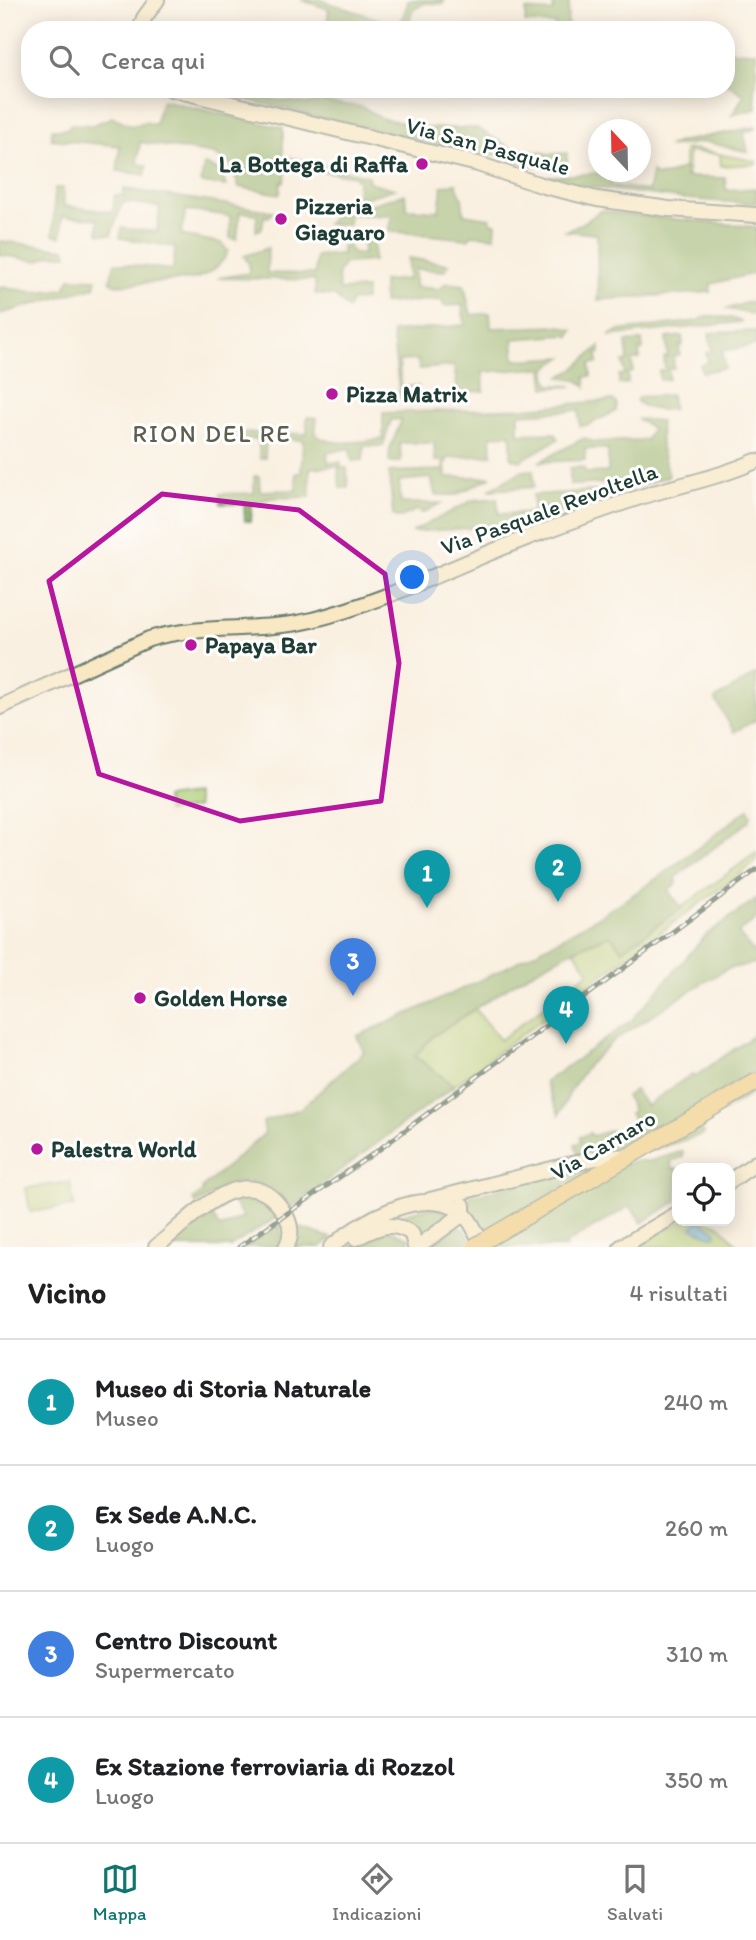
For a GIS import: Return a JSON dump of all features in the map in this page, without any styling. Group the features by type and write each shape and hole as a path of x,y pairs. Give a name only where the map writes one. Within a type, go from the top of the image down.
{"main road":[{"name":"Via Carnaro","path":"479,1245 756,1082"}],"street":[{"path":"143,21 157,0"},
{"name":"Via San Pasquale","path":"208,98 478,164 544,186 597,199 669,209 756,215"},
{"name":"Via Pasquale Revoltella","path":"0,707 149,639 184,631 279,626 328,615 374,600 520,540 595,513 756,461"},
{"path":"331,1247 375,1217 430,1200 595,1158 630,1157"},
{"path":"735,1178 756,1163"},
{"path":"156,1247 208,1202 223,1193 238,1189 254,1190 278,1204 289,1220 290,1231 286,1247"},
{"path":"463,1214 464,1196 471,1189"},
{"path":"430,1200 463,1214 479,1245"},
{"path":"339,1247 369,1231 396,1225 412,1234 417,1247 463,1214"},
{"path":"621,1247 672,1217"}],"highlighted area":[{"path":"162,494 299,510 385,574 399,663 381,801 240,821 99,774 49,581"}],"green space":[{"path":"301,0 321,0 384,21 327,21 329,9"},
{"path":"407,0 444,0 443,4 425,3 413,10 410,21 401,21"},
{"path":"554,0 569,0 568,21 525,21 526,10 553,12"},
{"path":"756,51 756,109 732,115 744,95 735,89 735,52"},
{"path":"238,98 309,104 317,102 318,99 363,107 381,118 429,128 477,128 511,148 551,154 567,153 567,165 536,166 497,155 460,150"},
{"path":"162,100 283,128 283,156 368,176 369,182 395,189 357,200 358,181 354,176 287,166 280,194 239,187 231,165 214,154 140,142 137,163 147,166 145,175 117,171 120,146 51,139 52,129 67,129 71,124 92,125 113,117 133,126 144,122 155,124"},
{"path":"756,127 744,132 748,152 706,142 668,147 678,142"},
{"path":"684,150 718,154 688,152 688,177 684,177"},
{"path":"720,154 756,161 756,164 721,166"},
{"path":"204,165 219,172 226,186 201,183"},
{"path":"685,167 685,177 725,178 726,190 756,188 756,203 667,197 590,187 542,177 588,174 588,182 610,182 610,185 648,191 652,172 657,176 668,175"},
{"path":"456,183 464,214 491,218 490,223 496,223 495,237 472,235 468,239 389,231 392,216 349,214 348,225 327,224 334,215 405,194 407,209 439,211 442,186"},
{"path":"55,188 63,188 64,206 113,212 115,195 123,196 124,189 273,211 269,217 264,216 262,229 256,231 257,214 240,212 237,239 230,238 230,216 186,210 181,235 221,243 228,251 219,265 194,279 117,285 110,280 115,263 173,270 175,247 120,238 122,228 157,232 160,207 127,202 122,204 111,235 98,233 98,219 62,216 61,237 53,235"},
{"path":"601,210 756,227 756,273 711,284 710,292 598,300 597,234 566,231"},
{"path":"364,236 374,237 374,261 344,263 338,273 339,290 366,289 365,300 351,301 348,309 335,296 315,294 315,280 218,278 249,273 249,264 244,256 268,248 267,273 315,274 316,256 342,254 342,246 348,245 353,254 363,254"},
{"path":"0,241 65,249 67,255 50,255 38,261 0,255"},
{"path":"408,258 449,264 445,271 415,269 415,287 440,289 446,283 464,285 471,315 490,313 491,328 561,326 573,330 570,337 567,335 513,339 515,360 563,357 548,367 546,376 550,385 572,386 545,388 543,368 483,372 484,391 458,392 454,366 419,369 418,360 399,361 401,387 418,386 418,394 423,396 400,398 392,332 465,325 462,305 444,306 442,300 383,303 383,281 408,279"},
{"path":"70,278 96,279 95,287 0,314 0,287 34,292 65,289"},
{"path":"748,302 756,303 756,315 728,309"},
{"path":"708,316 742,322 609,336 617,331 697,321"},
{"path":"756,331 756,345 722,351 725,368 702,372 700,365 708,363 706,353 712,351 709,333"},
{"path":"682,336 680,355 673,356 674,368 668,369 669,379 660,380 659,371 665,370 664,357 668,357 666,338"},
{"path":"642,340 643,350 639,350 640,359 632,360 633,372 628,373 628,383 619,384 619,375 625,374 623,362 628,361 626,342"},
{"path":"600,346 598,363 590,364 591,376 585,377 586,387 576,379 560,377 573,370"},
{"path":"671,395 673,409 653,409 636,401 639,397"},
{"path":"613,400 617,404 616,411 588,425 580,426 579,410 519,414 519,434 555,433 558,439 520,461 511,458 511,434 491,436 492,455 448,458 445,465 446,477 491,477 456,495 435,495 431,478 399,481 401,503 441,503 423,513 417,510 399,518 393,515 389,472 444,470 443,461 435,461 434,443 400,443 401,462 389,462 390,448 402,419 391,420 383,446 364,446 363,460 352,461 350,448 327,453 328,463 341,462 341,468 347,468 348,488 340,488 338,466 310,468 310,497 271,498 252,504 251,521 245,521 244,504 221,504 220,494 254,493 254,476 259,476 260,491 296,490 296,473 301,473 303,440 266,437 265,458 260,458 258,439 218,440 218,432 307,434 307,417 317,418 315,434 322,438 357,442 383,439 383,413 525,408"},
{"path":"637,419 660,421 661,448 669,476 594,501 593,498 590,499 591,502 531,521 500,526 412,532 473,500 497,498 499,514 533,512 533,495 623,489 621,483 570,485 570,468 584,467 585,473 608,472 608,449 585,449 585,460 539,462 584,438 594,442 646,440 652,428"},
{"path":"533,470 534,487 489,490 522,471"},
{"path":"756,674 756,720 734,732 715,699"},
{"path":"194,794 197,808 167,812 165,798"},
{"path":"748,809 751,815 749,821 676,877 677,883 668,890 682,908 622,950 610,935 573,950 527,975 433,1036 415,1056 454,1086 290,1208 271,1192 247,1183 231,1184 197,1204 193,1200 203,1191 202,1188 265,1133 263,1122 300,1109 364,1052 357,1036 496,973 596,918 659,877"},
{"path":"756,853 756,862 454,1086 414,1056 433,1036 475,1009 500,1040 589,972 574,950 610,935 623,950"},
{"path":"756,899 756,919 738,933 756,955 756,963 727,969 613,1041 588,1065 572,1088 559,1115 545,1082 632,1020 706,935"},
{"path":"756,1034 756,1071 631,1146 579,1158 575,1144 581,1142 580,1137 611,1130 612,1133 602,1138 606,1146 633,1134 631,1125 634,1121 630,1113 633,1111 626,1096 635,1090 646,1106"},
{"path":"756,1088 756,1098 752,1094 699,1125 704,1134 649,1151"},
{"path":"683,1151 683,1157 671,1161 672,1204 642,1223 630,1206 566,1244 566,1247 491,1247 490,1245 631,1161 650,1161"},
{"path":"604,1162 484,1233 469,1210 470,1196"},
{"path":"70,1182 74,1206 30,1212 26,1188"},
{"path":"244,1195 257,1198 277,1217 230,1247 164,1247 209,1210 220,1228 243,1217 230,1197"},
{"path":"426,1208 452,1214 420,1241 400,1223 385,1219"},
{"path":"280,1223 282,1236 278,1246 245,1247"},
{"path":"295,1226 331,1238 321,1247 293,1247"},
{"path":"673,1226 720,1226 739,1247 637,1247"},
{"path":"458,1227 464,1229 471,1240 460,1247 428,1247"},
{"path":"389,1230 409,1238 409,1247 350,1247"}],"water":[{"path":"708,1226 715,1230 716,1235 711,1236 692,1227"}],"railway":[{"path":"239,1247 377,1151 756,870"}],"place":[{"name":"La Bottega di Raffa","path":"422,164"},
{"name":"Pizzeria Giaguaro","path":"281,219"},
{"name":"Pizza Matrix","path":"332,394"},
{"name":"Papaya Bar","path":"191,645"},
{"name":"Ex Sede A.N.C.","path":"558,902"},
{"name":"Museo di Storia Naturale","path":"427,908"},
{"name":"Centro Discount","path":"353,996"},
{"name":"Golden Horse","path":"140,998"},
{"name":"Ex Stazione ferroviaria di Rozzol","path":"566,1044"},
{"name":"Palestra World","path":"37,1149"}],"district":[{"name":"RION DEL RE","path":"212,434"}]}
